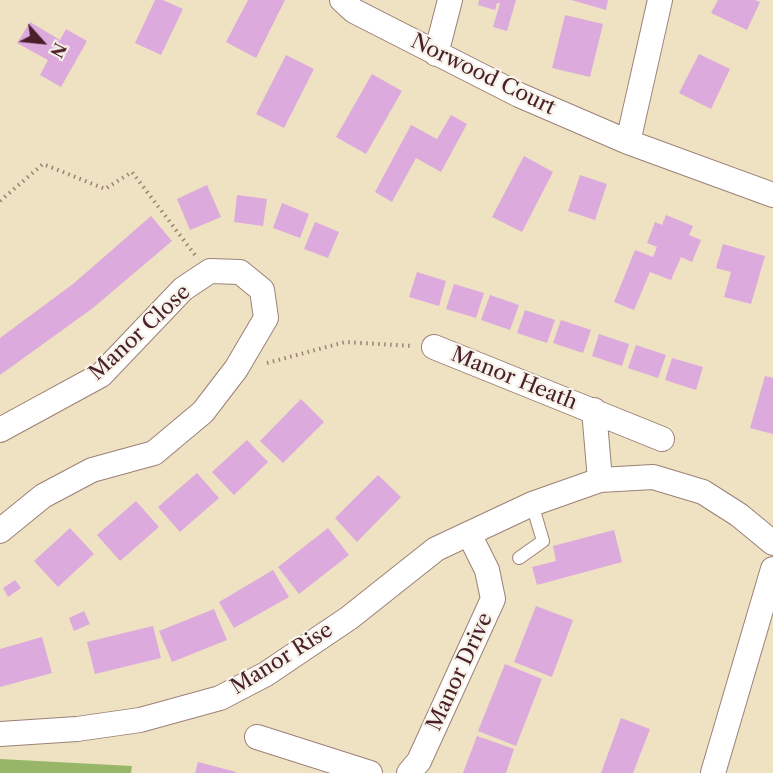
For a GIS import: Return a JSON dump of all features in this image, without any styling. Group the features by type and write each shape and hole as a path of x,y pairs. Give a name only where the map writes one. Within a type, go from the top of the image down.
{"street":[{"name":"Norwood Court","path":"342,0 354,11 519,95 628,142 773,195"},
{"path":"436,54 450,0"},
{"path":"628,142 660,0"},
{"name":"Manor Close","path":"0,430 101,375 183,289 210,271 240,272 262,290 266,318 244,355 203,412 154,453 92,470 43,496 0,531"},
{"name":"Manor Heath","path":"434,347 662,438"},
{"name":"Manor Heath","path":"594,410 600,480"},
{"name":"Manor Rise","path":"0,734 77,729 140,720 220,698 266,674 349,618 436,549 532,504 600,480 653,477 703,492 739,515 773,543"},
{"name":"Manor Drive","path":"409,773 419,761 493,599 487,570 469,534"},
{"path":"712,773 773,569"},
{"path":"257,737 370,773"}],"lane":[{"path":"519,558 543,541 532,504"}],"path":[{"path":"0,201 43,164 105,189 132,172 200,262 210,271"},
{"path":"244,355 260,365 345,342 434,347"}],"green space":[{"path":"0,759 132,766 131,773 0,773"}],"building":[{"path":"155,0 163,0 183,9 161,55 135,43"},
{"path":"248,0 285,0 256,58 226,42"},
{"path":"479,0 516,0 507,31 493,27 500,3 497,3 495,10 478,5"},
{"path":"571,0 608,0 606,10"},
{"path":"718,0 760,2 747,30 711,13"},
{"path":"565,15 603,24 590,77 552,68"},
{"path":"30,22 60,40 66,29 87,41 61,87 40,75 48,60 17,43"},
{"path":"699,54 730,69 711,109 679,93"},
{"path":"286,55 314,69 284,128 256,114"},
{"path":"372,74 402,91 366,154 336,137"},
{"path":"451,115 467,124 441,172 416,158 392,202 375,192 411,125 437,139"},
{"path":"524,156 553,172 522,232 492,217"},
{"path":"580,175 607,184 595,220 568,211"},
{"path":"207,185 221,217 190,230 177,199"},
{"path":"237,195 267,199 263,226 234,222"},
{"path":"282,203 309,214 300,238 273,228"},
{"path":"666,215 693,226 689,235 701,240 692,262 681,257 671,280 650,272 634,310 614,302 635,250 653,257 657,247 647,243 655,222 662,225"},
{"path":"151,216 172,241 93,308 0,375 0,338 73,284"},
{"path":"315,222 339,232 328,258 304,249"},
{"path":"723,244 765,256 751,304 724,297 731,272 716,268"},
{"path":"417,272 446,281 439,306 409,297"},
{"path":"454,284 484,293 476,318 446,309"},
{"path":"490,295 519,305 510,330 481,320"},
{"path":"525,310 555,320 547,343 517,333"},
{"path":"561,320 591,330 583,353 553,343"},
{"path":"599,334 629,344 622,366 592,356"},
{"path":"636,345 666,355 658,378 628,368"},
{"path":"672,358 703,367 696,390 665,380"},
{"path":"765,376 773,378 773,434 750,428"},
{"path":"301,399 324,422 283,463 260,441"},
{"path":"247,440 268,462 234,495 212,472"},
{"path":"197,473 219,498 180,532 158,507"},
{"path":"378,475 401,497 357,542 335,518"},
{"path":"136,501 159,527 120,561 97,535"},
{"path":"70,528 94,554 58,587 34,561"},
{"path":"328,528 349,555 299,594 278,567"},
{"path":"614,530 622,562 537,585 532,567 556,561 553,546"},
{"path":"273,570 289,597 234,628 219,602"},
{"path":"15,580 21,588 8,597 3,588"},
{"path":"536,606 573,620 552,677 514,662"},
{"path":"214,609 227,640 172,662 159,631"},
{"path":"84,611 90,624 74,631 69,618"},
{"path":"153,626 161,658 95,674 87,642"},
{"path":"42,637 52,673 0,687 0,649"},
{"path":"505,664 542,679 516,746 478,731"},
{"path":"621,718 650,729 633,773 601,773"},
{"path":"477,736 514,749 506,773 463,773"},
{"path":"198,762 236,772 236,773 195,773"}]}
